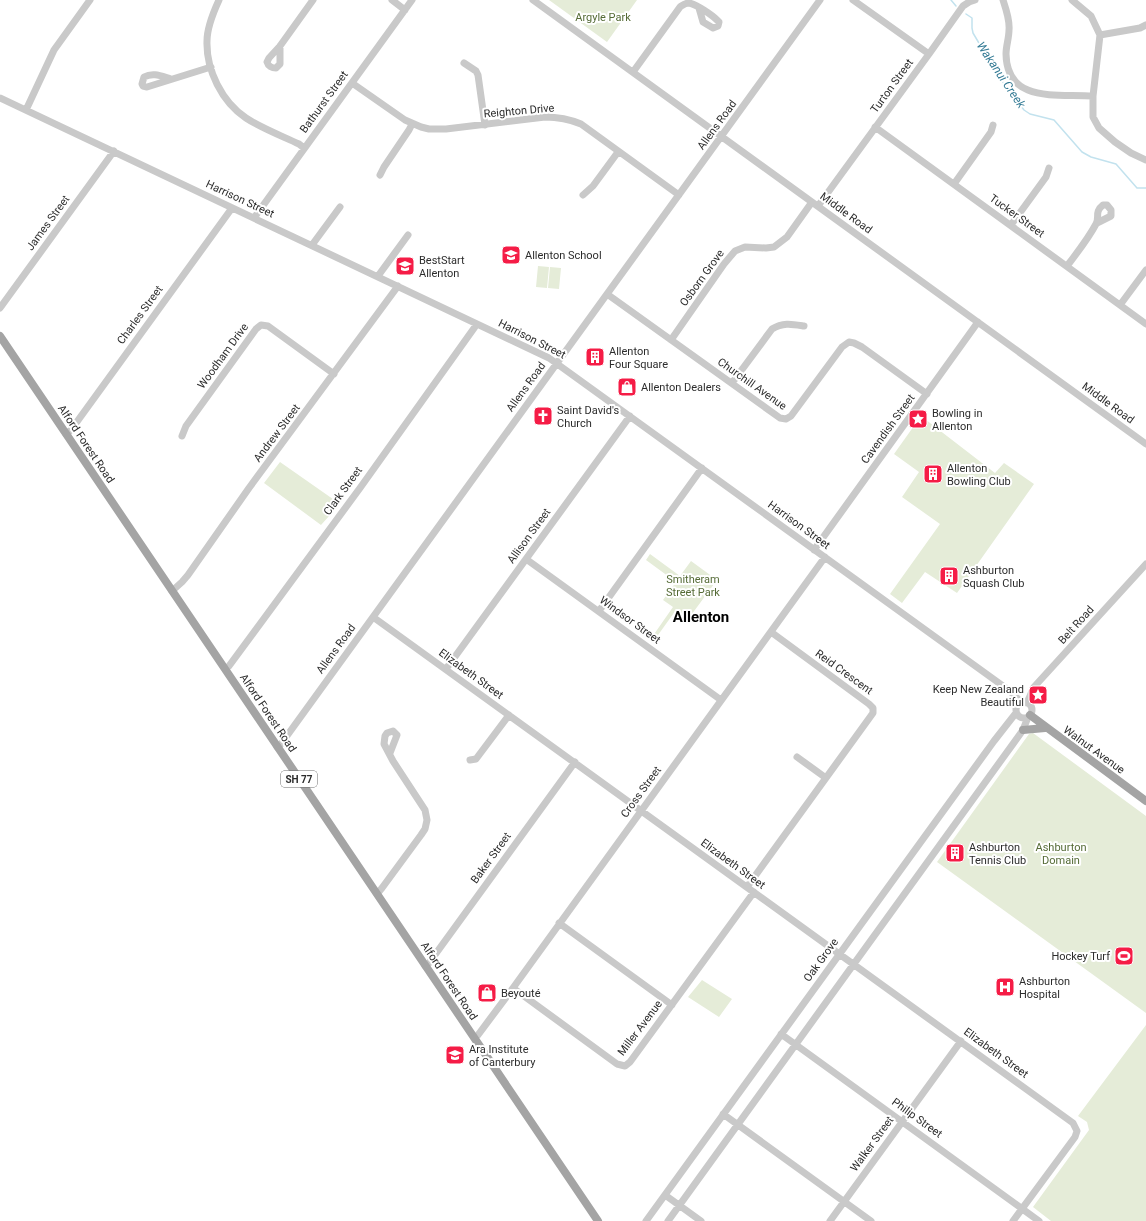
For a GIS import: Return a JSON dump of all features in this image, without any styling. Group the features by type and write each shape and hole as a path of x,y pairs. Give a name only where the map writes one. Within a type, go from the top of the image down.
{"main road":[{"name":"Alford Forest Road","path":"0,336 598,1221"},
{"name":"Walnut Avenue","path":"1029,716 1146,801"},
{"path":"1023,730 1045,728"}],"street":[{"path":"26,110 54,50 90,0"},
{"path":"219,0 210,21 207,42 211,67 217,85 222,94 228,102 247,119 299,144 304,148"},
{"path":"280,46 313,0"},
{"path":"392,0 405,10"},
{"name":"Bathurst Street","path":"254,218 412,0"},
{"name":"Middle Road","path":"533,0 1146,444"},
{"name":"Allens Road","path":"278,747 820,0"},
{"name":"Turton Street","path":"815,204 929,54 853,0"},
{"path":"929,54 962,7 975,0"},
{"path":"1003,0 1009,29 1006,53 1007,61 1012,76 1020,85 1031,92 1044,95 1061,94 1093,96"},
{"path":"1072,0 1091,16 1100,35 1093,96 1093,116 1099,128 1115,142 1146,160"},
{"path":"633,72 680,7 686,3 690,3 699,8"},
{"path":"1100,35 1140,28 1146,25"},
{"path":"464,63 476,71 478,75 485,125"},
{"path":"171,79 211,67"},
{"name":"Reighton Drive","path":"352,83 412,124 437,130 545,117 569,119 581,124 679,196"},
{"name":"Harrison Street","path":"0,98 546,356 1024,702"},
{"path":"380,176 384,167 412,124"},
{"path":"954,184 991,132 993,125"},
{"name":"Tucker Street","path":"875,127 1146,324"},
{"name":"James Street","path":"0,308 114,152"},
{"path":"583,195 594,186 618,152"},
{"path":"1011,225 1046,177 1049,168"},
{"name":"Osborn Grove","path":"671,340 724,264 735,251 745,247 774,247 781,243 815,204"},
{"path":"312,245 340,207"},
{"name":"Charles Street","path":"66,434 70,431 232,208"},
{"path":"1067,266 1097,223"},
{"path":"378,276 408,235"},
{"path":"1120,305 1146,270"},
{"name":"Andrew Street","path":"172,591 185,578 249,488 398,286"},
{"name":"Churchill Avenue","path":"607,294 778,417 783,419 788,418 796,411 842,347 849,342 862,347 927,394"},
{"name":"Cavendish Street","path":"814,550 978,322"},
{"path":"732,383 772,328 786,323 804,326"},
{"name":"Clark Street","path":"225,669 229,666 360,488 477,324"},
{"name":"Woodham Drive","path":"182,436 186,426 256,329 261,325 268,326 334,374"},
{"name":"Allison Street","path":"446,669 630,416"},
{"path":"599,611 702,468"},
{"name":"Cross Street","path":"474,1038 478,1035 513,988 825,557"},
{"name":"Windsor Street","path":"526,559 721,700"},
{"name":"Belt Road","path":"1024,702 1034,687 1146,564"},
{"name":"Elizabeth Street","path":"373,617 1073,1123 1076,1126 1077,1131 1075,1137 1022,1209"},
{"name":"Reid Crescent","path":"747,887 872,715 873,708 870,704 771,632"},
{"path":"668,1221 1023,730 1029,716 1032,708 1024,702 1017,705 1016,712 1021,718 1029,716"},
{"name":"Oak Grove","path":"646,1221 1016,712"},
{"path":"470,760 476,759 509,715"},
{"path":"376,894 421,835 427,820 425,810 393,761 390,753"},
{"path":"797,757 826,778"},
{"name":"Baker Street","path":"425,966 430,962 574,762"},
{"name":"Miller Avenue","path":"513,988 621,1066 625,1066 630,1062 754,892"},
{"path":"559,923 672,1005"},
{"name":"Philip Street","path":"781,1034 1039,1221"},
{"name":"Walker Street","path":"830,1221 961,1041"},
{"path":"723,1114 871,1221"},
{"path":"665,1195 701,1221"},
{"path":"1013,1221 1022,1209"}],"green space":[{"name":"Argyle Park","path":"549,0 637,0 607,42"},
{"path":"538,266 549,267 547,288 536,287"},
{"path":"550,267 561,268 559,289 548,288"},
{"path":"921,416 995,473 1004,463 1034,484 957,593 925,572 902,603 890,594 940,524 902,497 919,472 894,454"},
{"path":"280,462 340,504 321,525 264,483"},
{"name":"Smitheram Street Park","path":"650,554 680,576 691,561 717,580 689,618 676,610 653,642 650,640 673,607 663,600 676,582 646,560"},
{"name":"Ashburton Domain","path":"1033,733 1146,816 1146,1013 937,862 1029,734"},
{"path":"702,980 732,999 719,1017 688,997"},
{"path":"1146,1025 1146,1221 1051,1221 1033,1207 1089,1130 1087,1122 1078,1116"}],"waterway":[{"name":"Wakanui Creek","path":"951,0 956,6"},
{"name":"Wakanui Creek","path":"966,14 972,18 973,33 999,77 1024,110 1030,114 1054,120 1082,152 1091,157 1116,164 1137,188 1146,188"}],"place":[{"name":"Allenton School","path":"511,255"},
{"name":"BestStart Allenton","path":"405,266"},
{"name":"Allenton Four Square","path":"595,357"},
{"name":"Allenton Dealers","path":"627,387"},
{"name":"Saint David's Church","path":"543,416"},
{"name":"Bowling in Allenton","path":"918,419"},
{"name":"Allenton Bowling Club","path":"933,474"},
{"name":"Ashburton Squash Club","path":"949,576"},
{"name":"Keep New Zealand Beautiful","path":"1038,695"},
{"name":"Ashburton Tennis Club","path":"955,853"},
{"name":"Hockey Turf","path":"1124,956"},
{"name":"Ashburton Hospital","path":"1005,987"},
{"name":"Beyouté","path":"487,993"},
{"name":"Ara Institute of Canterbury","path":"455,1055"}],"district":[{"name":"Allenton","path":"701,617"}]}
